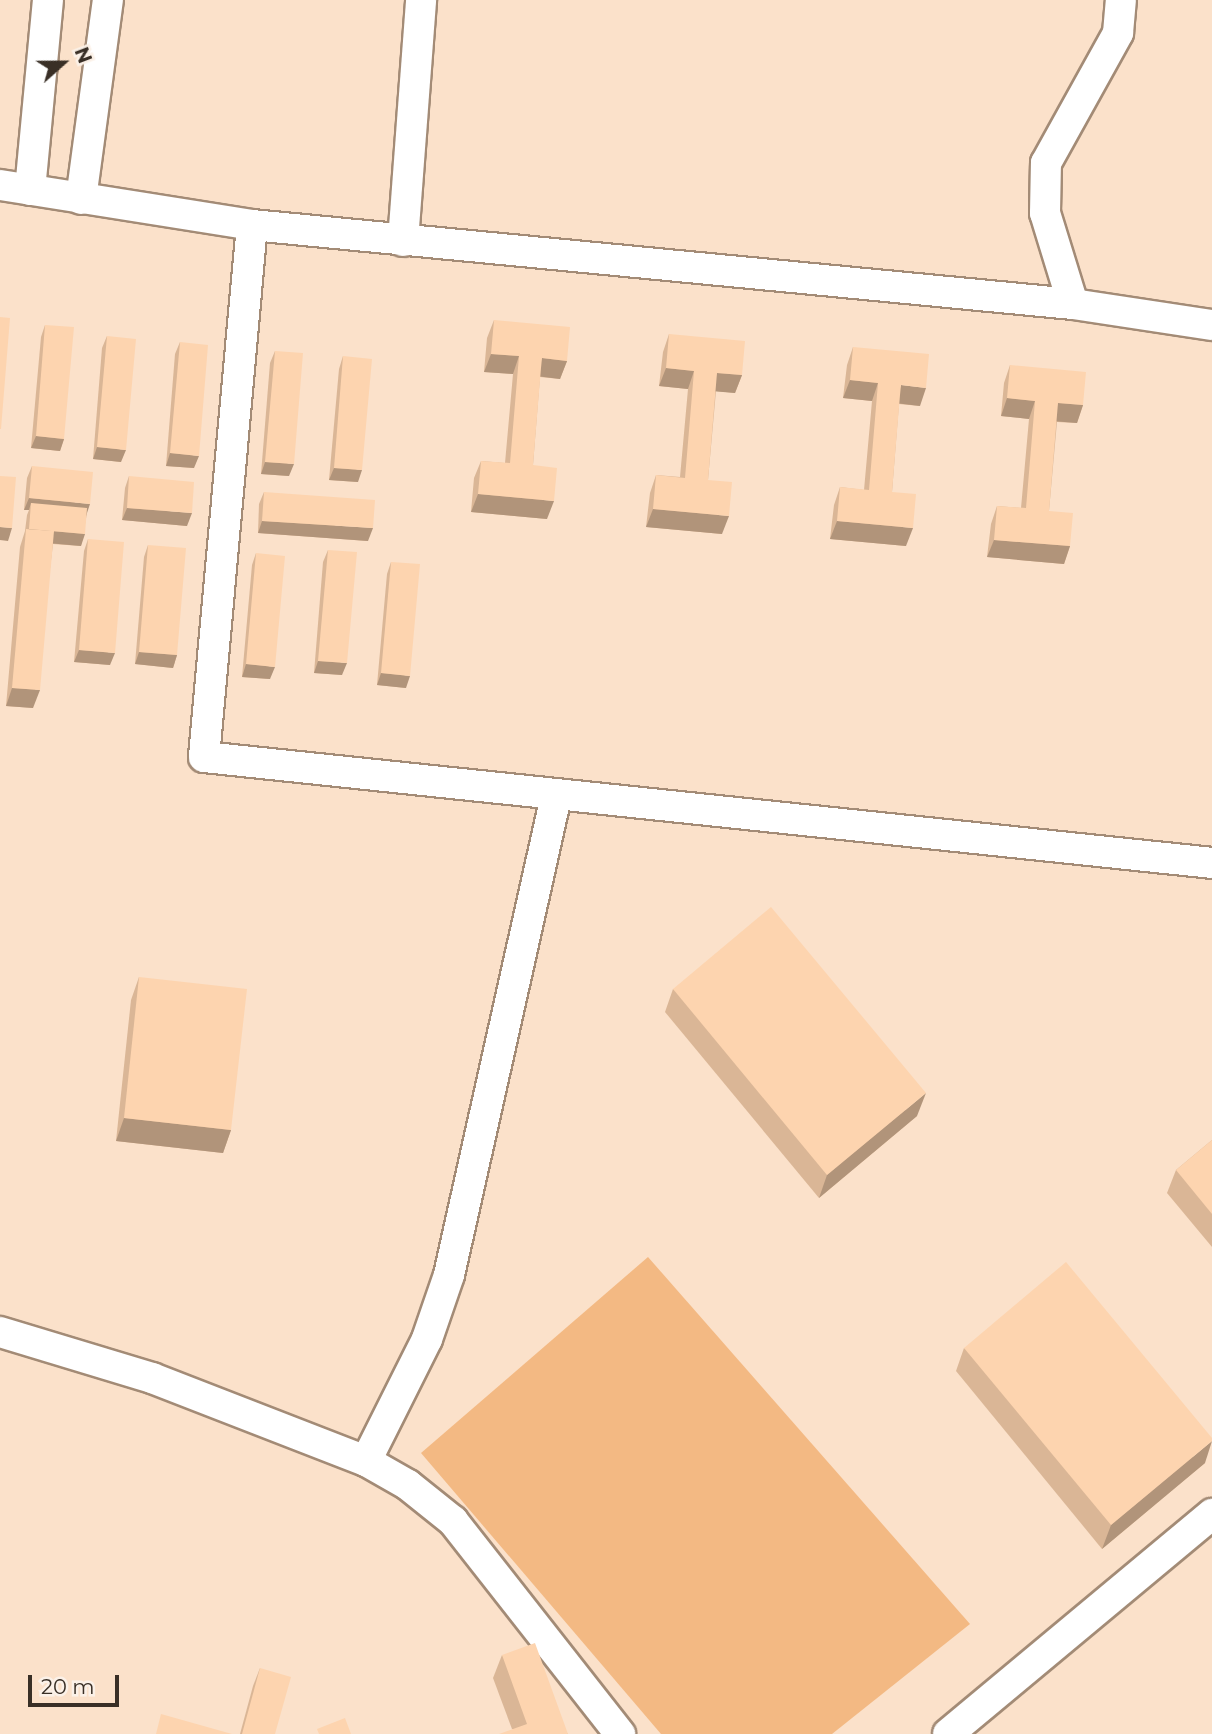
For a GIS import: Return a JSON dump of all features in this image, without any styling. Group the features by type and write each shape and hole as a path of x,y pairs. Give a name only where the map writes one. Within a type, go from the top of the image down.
{"street":[{"path":"30,190 48,0"},
{"path":"81,199 108,0"},
{"path":"403,241 421,0"},
{"path":"1073,304 1045,213 1046,163 1118,33 1121,0"},
{"path":"0,185 252,225 1073,304 1212,325"},
{"path":"252,225 204,757 1212,863"},
{"path":"366,1461 426,1339 449,1275 556,796"},
{"path":"0,1332 152,1378 366,1461 453,1521 620,1734"},
{"path":"948,1734 1212,1514"}],"shaded area":[{"path":"0,0 1212,0 1212,1734 0,1734"},
{"path":"648,1257 970,1624 832,1734 661,1734 421,1453"}],"building":[{"path":"0,317 10,318 1,429 0,429"},
{"path":"494,320 570,327 567,361 542,358 541,368 533,465 557,468 554,501 478,494 481,461 510,463 519,356 491,354"},
{"path":"45,325 74,327 64,439 36,436"},
{"path":"669,334 745,341 742,375 717,373 708,480 732,482 729,516 653,509 656,475 685,478 694,371 666,368"},
{"path":"107,336 136,339 126,450 97,447"},
{"path":"180,342 208,345 199,456 170,453"},
{"path":"853,347 929,354 926,388 901,385 900,395 892,492 916,494 913,528 837,521 840,487 869,490 878,383 850,380"},
{"path":"275,351 303,353 294,464 265,462"},
{"path":"343,356 372,359 362,470 334,468"},
{"path":"1010,365 1086,372 1083,405 1058,403 1049,511 1073,513 1070,546 994,540 997,506 1026,508 1035,401 1007,398"},
{"path":"32,466 93,472 90,504 29,498"},
{"path":"0,476 16,477 12,528 0,527"},
{"path":"129,476 194,482 192,513 127,508"},
{"path":"264,492 375,500 373,528 262,521"},
{"path":"31,503 87,508 85,534 29,529"},
{"path":"26,529 54,531 40,690 12,688"},
{"path":"88,539 124,542 115,653 79,650"},
{"path":"148,545 186,548 177,655 139,652"},
{"path":"328,550 357,552 347,663 318,661"},
{"path":"256,553 285,556 275,667 246,664"},
{"path":"391,562 420,564 410,676 381,673"},
{"path":"771,907 926,1093 827,1175 673,989"},
{"path":"139,977 247,989 231,1130 124,1118"},
{"path":"1212,1140 1212,1214 1176,1170"},
{"path":"1066,1262 1212,1438 1212,1441 1111,1525 964,1348"},
{"path":"535,1643 568,1734 499,1734 527,1724 502,1655"},
{"path":"260,1668 291,1677 275,1734 242,1734"},
{"path":"161,1714 232,1734 156,1734"},
{"path":"345,1718 351,1734 319,1734 317,1729"}]}
